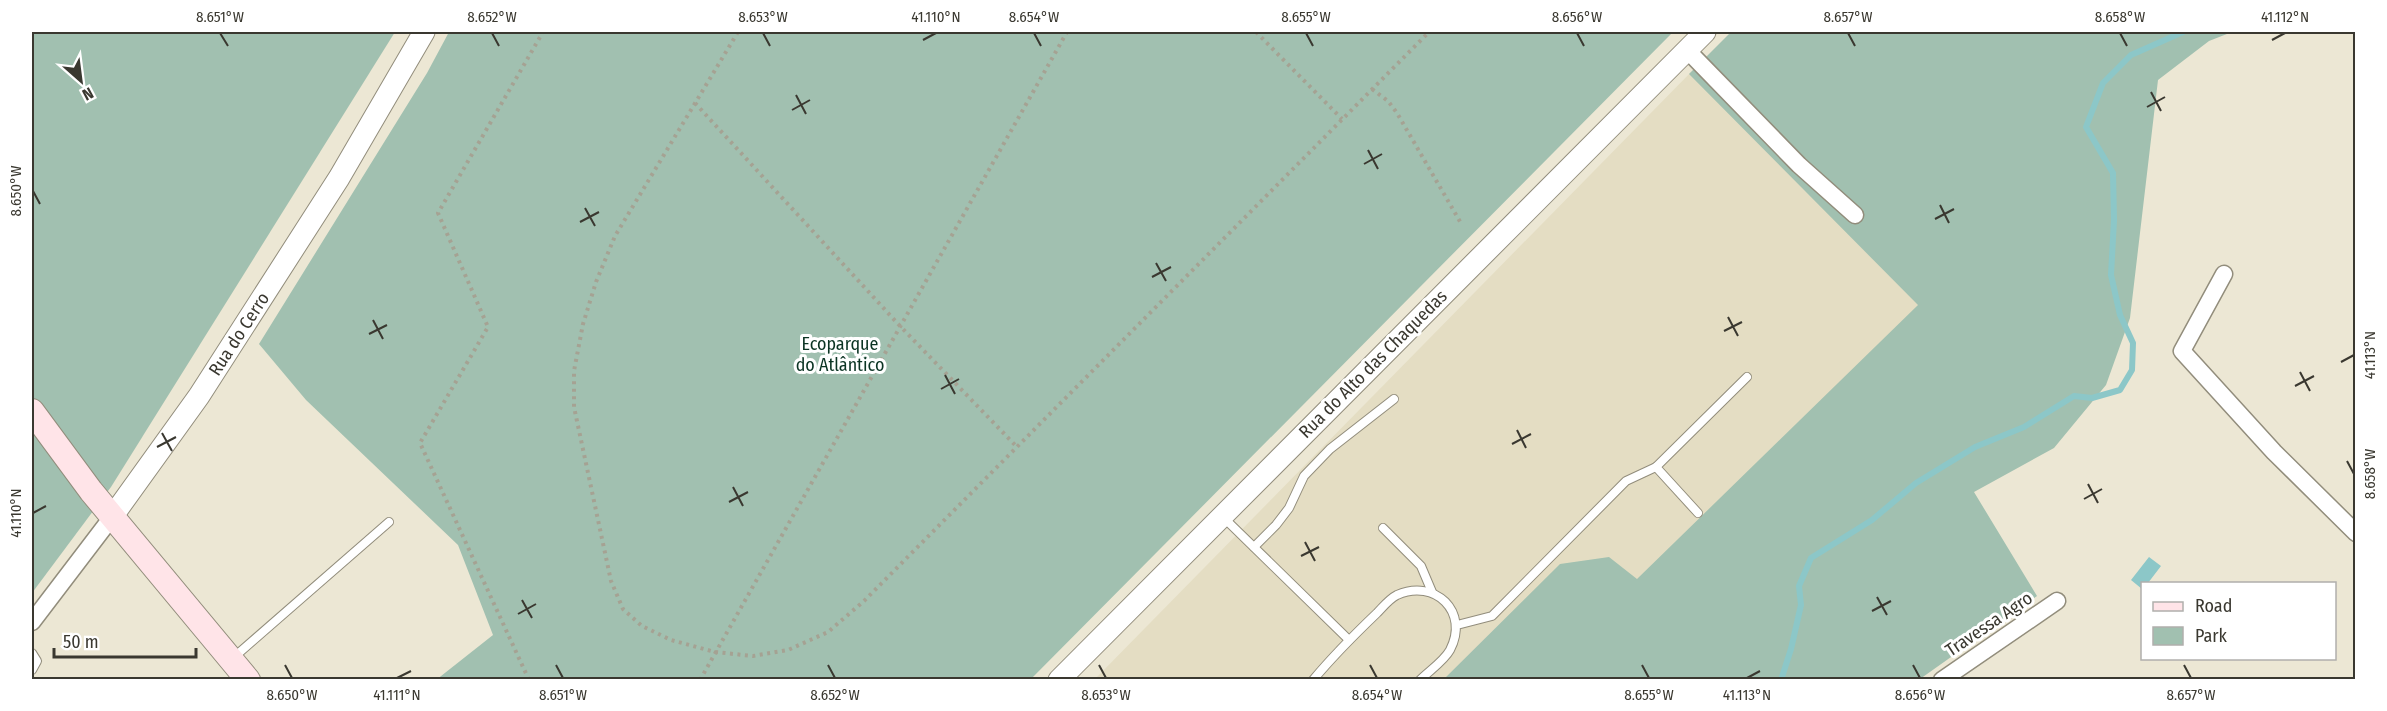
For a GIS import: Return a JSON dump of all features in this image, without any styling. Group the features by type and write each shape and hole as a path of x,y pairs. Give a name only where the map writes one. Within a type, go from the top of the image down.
{"main road":[{"path":"32,411 112,518 248,680"}],"street":[{"name":"Rua do Cerro","path":"32,622 112,518 199,396 326,198 424,32"},
{"name":"Rua do Alto das Chaquedas","path":"1059,680 1705,32"},
{"path":"1687,50 1799,165 1855,215"},
{"path":"2224,274 2182,351 2274,452 2355,534"},
{"name":"Travessa Agro","path":"1942,680 2057,601"}],"lane":[{"path":"1457,625 1492,616 1626,481 1656,467 1747,377"},
{"path":"1254,547 1289,508 1304,476 1330,449 1394,399"},
{"path":"1656,467 1698,513"},
{"path":"1222,516 1350,639"},
{"path":"231,660 389,522"},
{"path":"1383,528 1421,567 1432,592"},
{"path":"1313,680 1350,639 1394,596 1413,589 1432,592 1449,605 1457,625 1449,651 1420,680"},
{"path":"32,653 37,661 32,670"}],"path":[{"path":"530,680 420,443 488,327 438,213 543,32"},
{"path":"738,32 615,236 596,282 583,324 574,371 574,407 611,581 622,609 642,626 671,640 715,652 753,656 788,651 828,632 864,601 1428,32"},
{"path":"700,680 1067,32"},
{"path":"1256,32 1342,119"},
{"path":"1372,89 1388,101 1397,113 1462,225"},
{"path":"695,104 900,326 1017,447"}],"shaded area":[{"path":"1695,68 1927,301 1543,679 1094,680"}],"green space":[{"path":"32,32 395,32 111,487 32,593"},
{"name":"Ecoparque do Atlântico","path":"449,32 1673,32 1031,679 436,680 493,635 458,545 306,400 259,344 427,73"},
{"path":"1731,32 2232,32 2209,41 2158,80 2130,318 2106,385 2054,448 1974,492 2037,596 1920,679 1443,680 1560,564 1609,557 1637,579 1918,305 1689,74"}],"water":[{"path":"2149,557 2161,566 2149,582 2141,582 2141,588 2131,580"}],"waterway":[{"path":"1781,680 1801,605 1799,586 1811,558 1872,520 1916,483 1975,447 2024,427 2074,396 2092,398 2120,390 2132,370 2133,343 2120,315 2111,275 2114,220 2113,173 2086,127 2103,83 2131,55 2183,32"}]}
